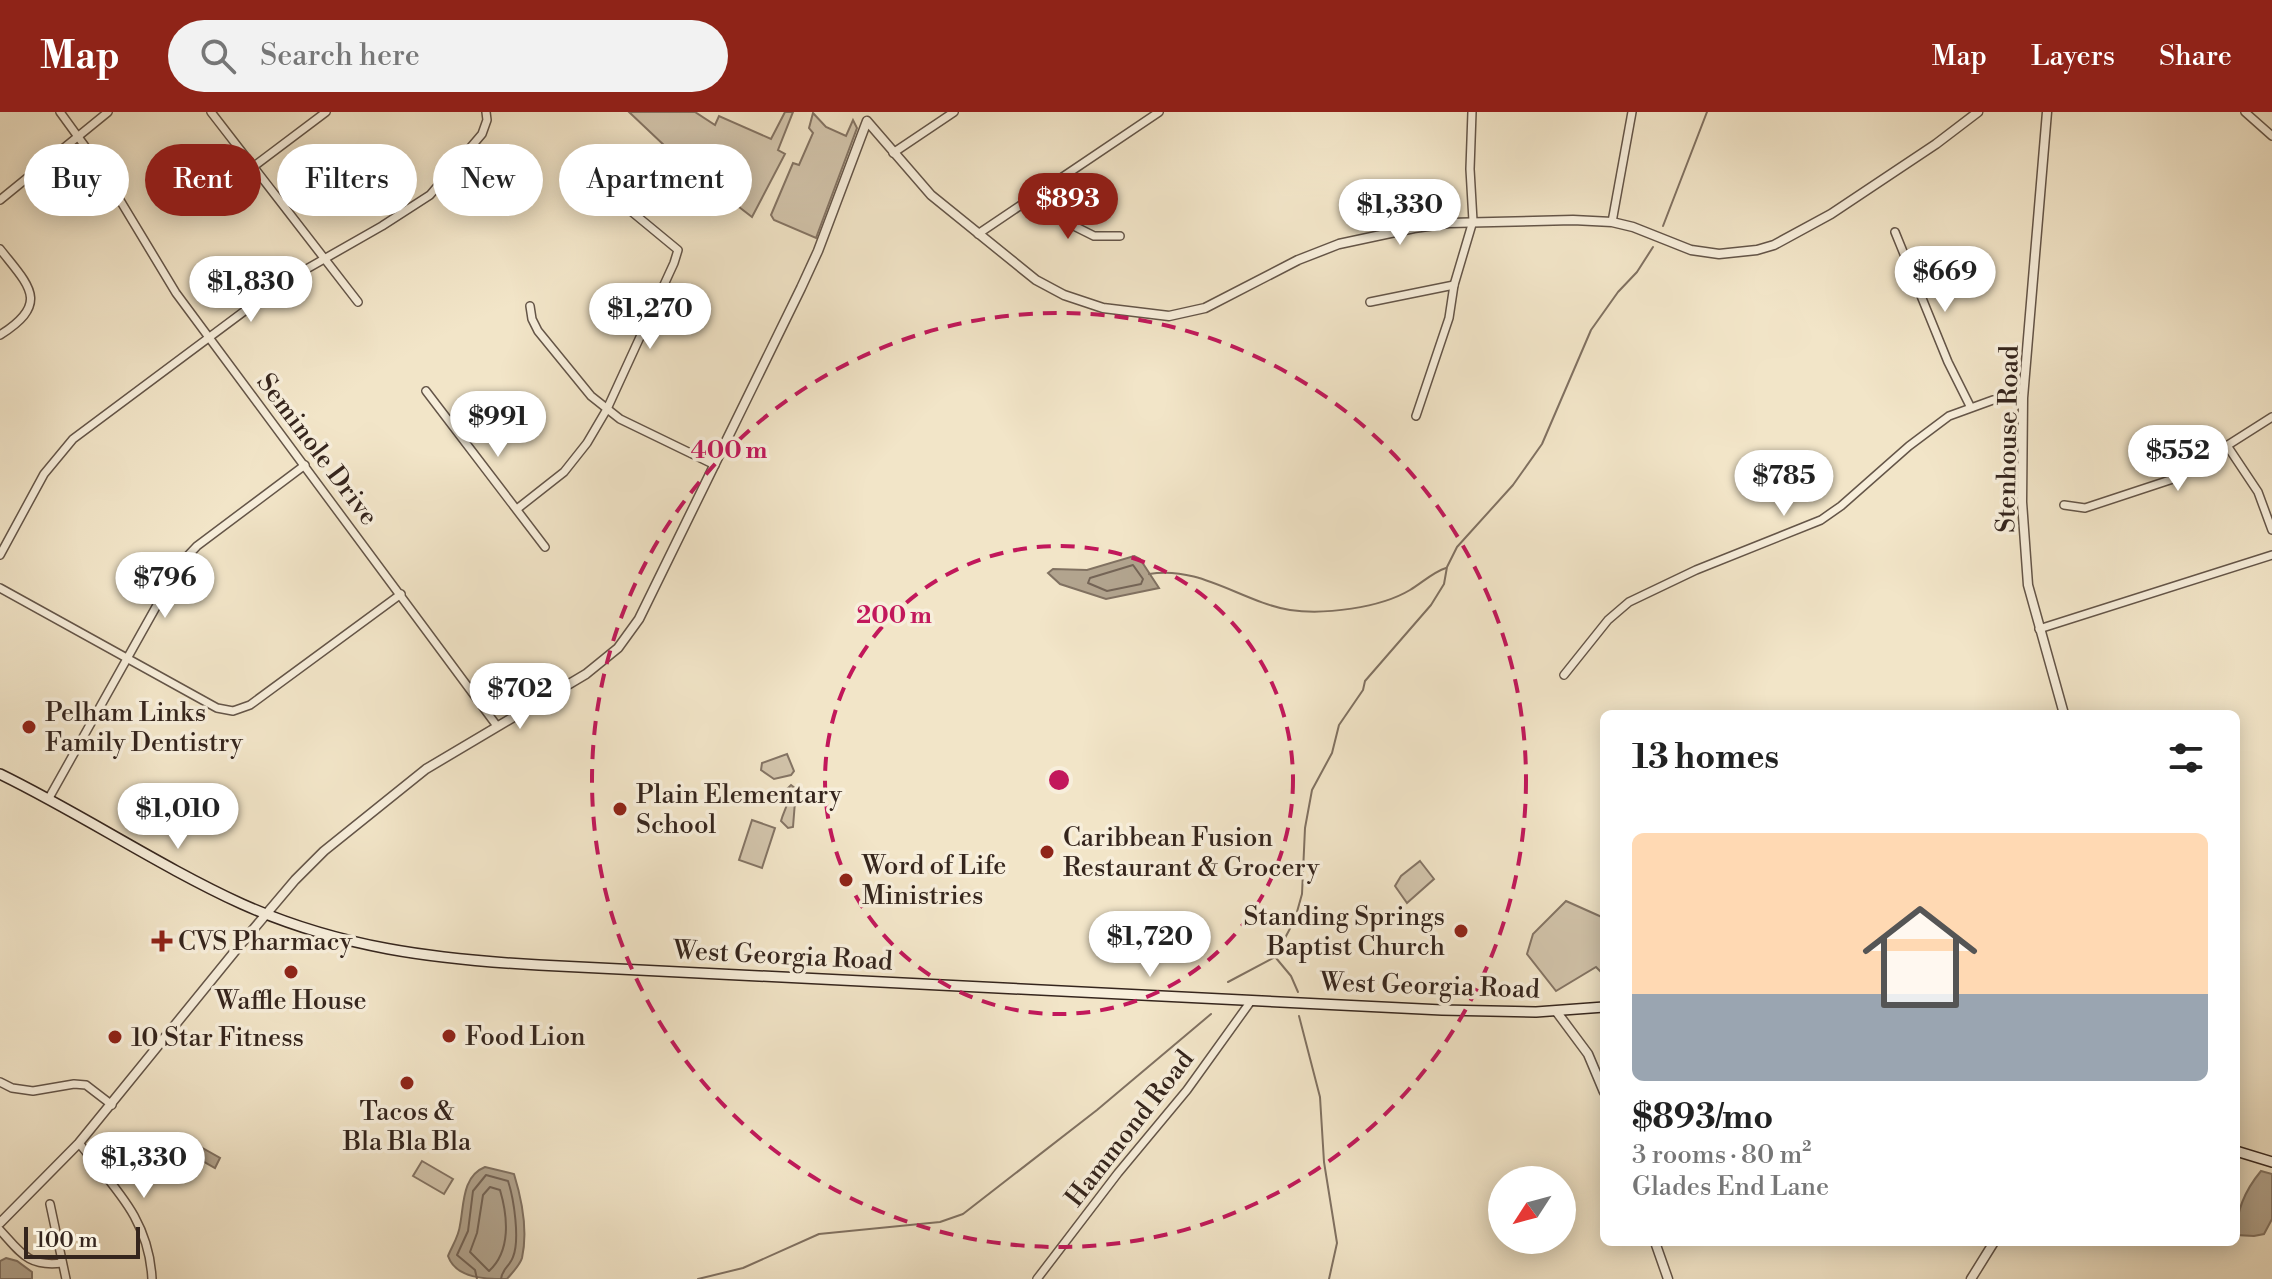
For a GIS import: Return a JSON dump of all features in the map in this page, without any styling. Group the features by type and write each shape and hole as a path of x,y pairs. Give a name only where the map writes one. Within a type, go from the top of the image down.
{"main road":[{"name":"West Georgia Road","path":"0,774 203,884 267,913 308,929 413,955 470,961 1442,1010 1556,1011 1600,1007"},
{"path":"2240,1152 2272,1162"}],"street":[{"name":"Seminole Drive","path":"60,112 100,167 168,282 497,726"},
{"path":"0,200 108,112"},
{"path":"211,112 235,144"},
{"path":"261,161 326,112"},
{"path":"0,555 44,474 63,448 282,283 430,195 482,134 487,120 486,112"},
{"path":"861,112 920,184 1024,272 1054,290 1115,311 1169,316 1205,308 1298,260 1339,244 1414,228 1473,221 1612,222 1691,250 1719,254 1757,250 1774,245 1831,214 1978,112"},
{"path":"893,153 954,112"},
{"path":"978,234 1159,112"},
{"path":"1416,416 1449,318 1454,285 1473,221 1472,112"},
{"path":"1612,222 1632,112"},
{"name":"Stenhouse Road","path":"2047,112 2023,398 2022,502 2026,570 2039,629 2063,710"},
{"path":"2245,112 2272,136"},
{"path":"0,1223 112,1105 295,880 347,832 426,769 586,674 618,648 639,619 818,251 867,121"},
{"path":"261,177 358,302"},
{"path":"1036,195 1074,226 1094,236 1120,236"},
{"path":"517,509 573,462 607,409 674,263 678,250 637,216"},
{"path":"1895,232 1948,362 1970,406"},
{"path":"0,249 26,283 30,300 23,319 0,335"},
{"path":"1370,302 1454,285"},
{"path":"530,306 538,331 584,389 607,409 620,419 715,465"},
{"path":"426,391 545,547"},
{"path":"1564,675 1608,620 1629,602 1696,570 1821,520 1949,416 1993,400 2023,398"},
{"path":"2064,505 2085,508 2176,478 2272,417"},
{"path":"2228,447 2258,492 2272,530"},
{"path":"49,798 126,657 187,555 305,465"},
{"path":"2039,629 2272,555"},
{"path":"0,588 217,708 239,710 401,594"},
{"name":"Hammond Road","path":"1037,1279 1118,1173 1187,1090 1251,1001"},
{"path":"1556,1011 1588,1054 1600,1082"},
{"path":"0,1082 12,1088 33,1091 86,1085 112,1105"},
{"path":"79,1143 135,1215 147,1245 152,1279"},
{"path":"50,1204 66,1279"},
{"path":"0,1230 24,1256 35,1263 62,1263"},
{"path":"1656,1246 1668,1279"},
{"path":"1971,1279 1992,1246"}],"shaded area":[{"path":"629,112 695,112 715,125 719,116 771,139 785,112 793,112 778,150 785,154 752,217 752,144 663,144"},
{"path":"813,113 826,127 846,136 853,120 857,128 816,238 774,220 771,215 793,163 799,165 813,133 809,128"},
{"path":"787,754 794,771 791,775 774,779 761,770 762,763"},
{"path":"791,785 796,789 793,827 788,828 781,821 787,802 786,790"},
{"path":"752,820 775,828 762,868 739,860"},
{"path":"1420,861 1434,879 1407,903 1395,886 1401,876"},
{"path":"1566,901 1600,916 1600,971 1596,967 1556,991 1527,954 1533,934"},
{"path":"422,1161 453,1179 444,1194 413,1176"}],"water":[{"path":"1134,556 1140,559 1159,588 1106,599 1060,584 1048,573 1053,569 1087,570"},
{"path":"199,1146 220,1158 215,1168 194,1156"},
{"path":"485,1167 514,1174 522,1205 522,1258 507,1279 481,1278 465,1273 452,1264 448,1256 458,1233 468,1184 477,1171"},
{"path":"2261,1171 2272,1174 2272,1219 2264,1234 2240,1235 2240,1211"},
{"path":"6,1258 17,1261 32,1272 32,1279 0,1279 0,1261"}],"waterway":[{"path":"1663,226 1707,112"},
{"path":"1228,982 1275,957 1295,919 1302,894 1305,828 1312,790 1332,753 1339,725 1363,690 1365,681 1431,605 1444,584 1447,567 1457,547 1513,485 1542,444 1591,330 1653,247"},
{"path":"1149,574 1186,575 1272,606 1319,612 1368,606 1398,596 1446,568"},
{"path":"1276,958 1291,976 1298,992"},
{"path":"698,1279 743,1268 819,1234 940,1222 963,1214 1097,1110 1211,1014"},
{"path":"1299,1016 1320,1097 1324,1162 1337,1243 1329,1279"}],"place":[{"name":"Pelham Links Family Dentistry","path":"29,727"},
{"name":"Plain Elementary School","path":"620,809"},
{"name":"Caribbean Fusion Restaurant & Grocery","path":"1047,852"},
{"name":"Word of Life Ministries","path":"846,880"},
{"name":"Standing Springs Baptist Church","path":"1461,931"},
{"name":"CVS Pharmacy","path":"162,941"},
{"name":"Waffle House","path":"291,972"},
{"name":"Food Lion","path":"449,1036"},
{"name":"10 Star Fitness","path":"115,1037"},
{"name":"Tacos & Bla Bla Bla","path":"407,1083"}]}
